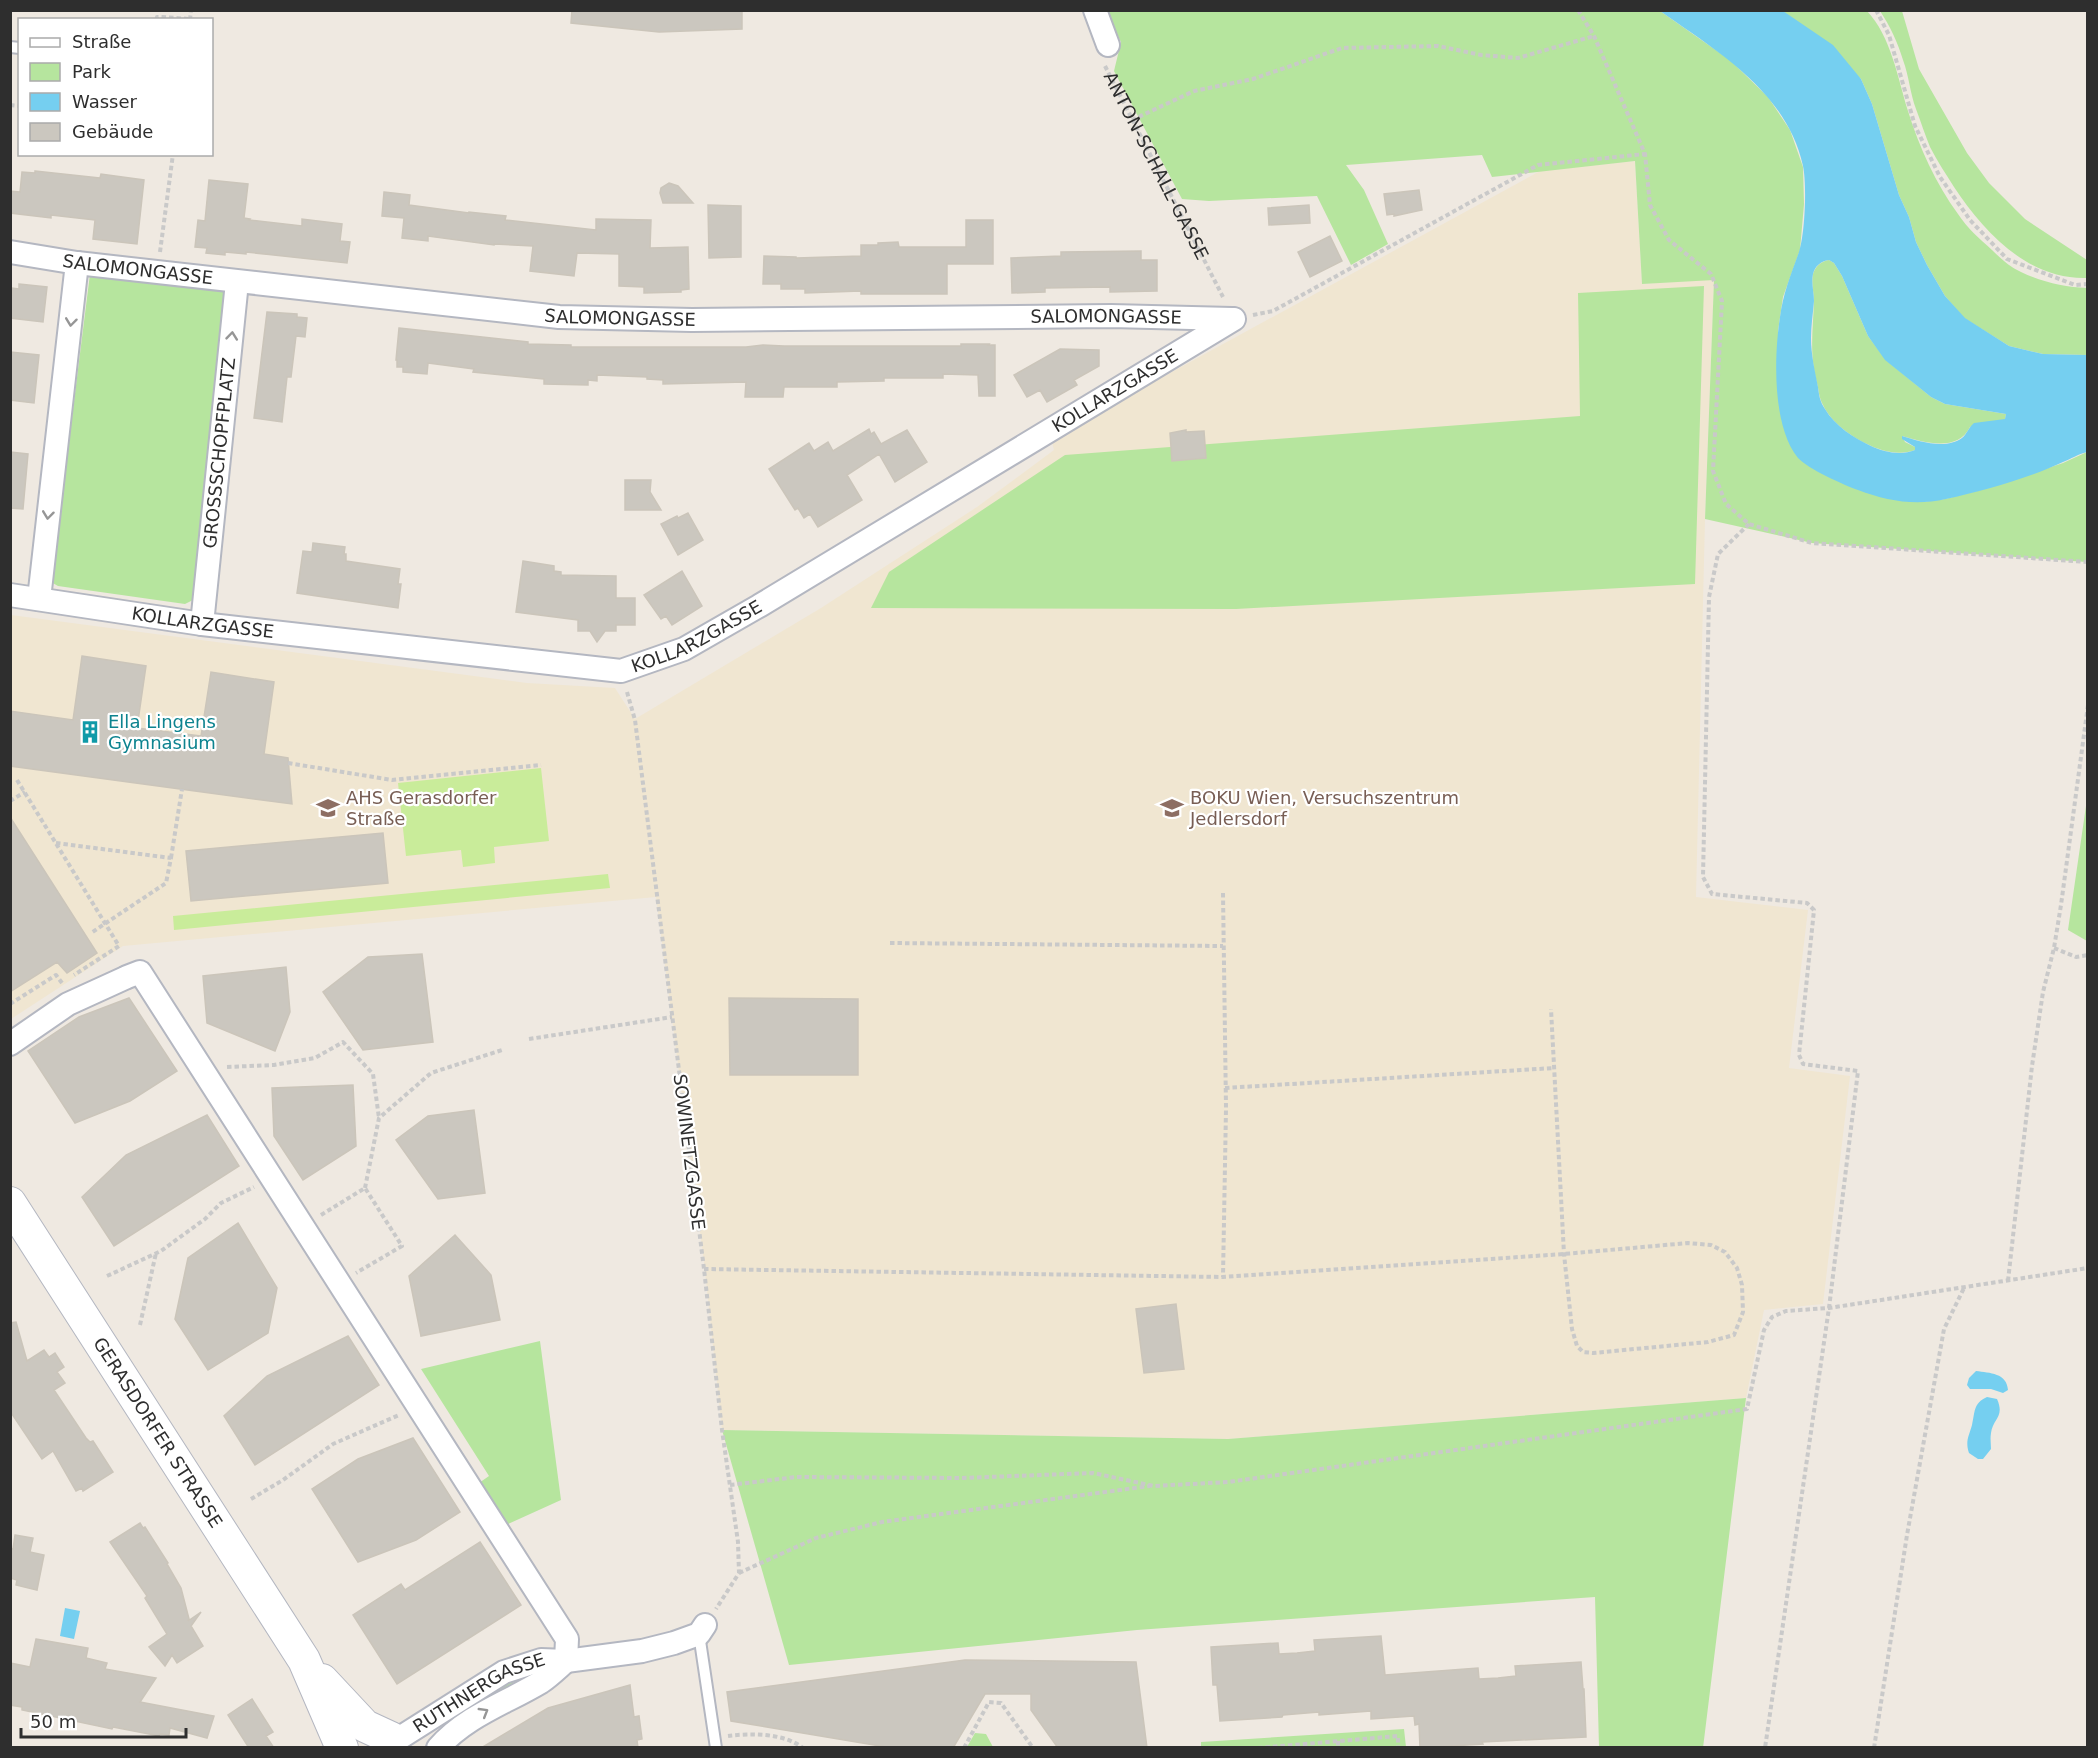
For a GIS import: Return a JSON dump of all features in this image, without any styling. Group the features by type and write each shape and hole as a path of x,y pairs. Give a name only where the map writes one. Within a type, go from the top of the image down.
{"main road":[{"name":"GERASDORFER STRASSE","path":"11,1204 304,1660 342,1748"},
{"name":"GERASDORFER STRASSE","path":"304,1660 365,1726 400,1742"},
{"path":"356,1748 371,1739 400,1742"}],"street":[{"name":"ANTON-SCHALL-GASSE","path":"1095,10 1108,45"},
{"name":"SALOMONGASSE","path":"10,252 77,263 237,282 559,317 704,320 1111,316 1234,319"},
{"path":"39,599 77,263"},
{"name":"GROSSSCHOPFPLATZ","path":"202,624 237,282"},
{"name":"KOLLARZGASSE","path":"10,595 202,624 621,670 684,649 1234,319"},
{"path":"10,1044 68,1004 140,972 567,1639 566,1661"},
{"name":"RUTHNERGASSE","path":"400,1742 504,1672 541,1660 566,1661 642,1651 674,1643 702,1630"},
{"name":"RUTHNERGASSE","path":"438,1748 450,1735 484,1712 543,1681 566,1661"}],"lane":[{"path":"702,1630 716,1743"}],"path":[{"path":"1578,10 1594,36 1646,154 1650,205 1669,240 1712,274 1722,301 1713,471 1726,504 1749,525 1812,543 2088,562"},
{"path":"1876,10 1889,35 1915,126 1940,177 1970,220 2007,259 2075,285 2088,284"},
{"path":"157,18 161,16 180,18"},
{"path":"1132,120 1194,92 1253,79 1342,48 1438,46 1481,55 1518,58 1594,36"},
{"name":"ANTON-SCHALL-GASSE","path":"1108,45 1104,64 1234,319"},
{"path":"1234,319 1273,311 1538,165 1646,154"},
{"path":"157,272 173,156"},
{"path":"1749,525 1718,554 1709,597 1703,877 1712,894 1807,903 1814,910 1799,1055 1803,1064 1858,1071 1829,1308 1765,1748"},
{"name":"SOWINETZGASSE","path":"621,670 635,720 738,1542 739,1573"},
{"path":"2008,1281 2032,1066 2043,992 2054,948 2088,705"},
{"path":"288,763 392,780 541,765"},
{"path":"10,1004 56,975 62,983 119,946 17,780"},
{"path":"91,933 166,883 182,789"},
{"path":"10,801 25,792"},
{"path":"56,843 171,858"},
{"path":"1223,893 1225,1088 1223,1277"},
{"path":"890,943 1223,946"},
{"path":"2054,948 2076,957 2088,955"},
{"path":"704,1269 1223,1277 1564,1254 1688,1243 1711,1245 1725,1252 1737,1268 1742,1285 1743,1312 1734,1335 1708,1342 1583,1352 1577,1346 1572,1329 1564,1254 1551,1009"},
{"path":"529,1039 672,1017"},
{"path":"206,1075 227,1066 274,1065 315,1058 343,1042 373,1074 379,1118 365,1188 402,1246 339,1283"},
{"path":"379,1118 431,1073 502,1050"},
{"path":"1225,1088 1554,1068"},
{"path":"107,1276 156,1253 205,1219 221,1203 271,1176"},
{"path":"303,1227 365,1188"},
{"path":"140,1325 156,1253"},
{"path":"702,1630 739,1573 816,1538 882,1522 1154,1486 1228,1482 1747,1409 1764,1330 1772,1317 1786,1311 1829,1308 2088,1268"},
{"path":"1874,1748 1907,1535 1944,1329 1964,1288"},
{"path":"252,1499 333,1444 418,1406"},
{"path":"730,1485 796,1477 962,1478 1093,1473 1154,1486"},
{"path":"964,1748 989,1702 1001,1703 1033,1748"},
{"path":"716,1743 749,1733 794,1741 803,1748"},
{"path":"1258,1748 1398,1737 1398,1748"},
{"path":"1338,1741 1338,1748"}],"shaded area":[{"name":"BOKU Wien, Versuchszentrum Jedlersdorf","path":"1635,161 1642,284 1714,279 1705,519 1696,897 1808,910 1789,1068 1850,1076 1823,1304 1764,1310 1746,1398 1228,1439 722,1430 704,1262 656,897 123,946 11,1019 11,615 527,683 615,688 635,719 821,608 977,507 1054,450 1051,438 1540,171"}],"green space":[{"path":"1105,11 1660,11 1730,60 1768,97 1790,130 1803,167 1804,204 1800,250 1783,297 1778,331 1779,406 1786,434 1799,458 1922,502 1945,499 1988,488 2063,463 2087,452 2087,562 1812,543 1705,519 1714,280 1642,284 1635,161 1492,177 1482,155 1346,165 1364,190 1388,244 1351,265 1317,196 1209,201 1182,199 1114,71 1121,42"},
{"path":"1783,11 1867,11 1888,45 1912,125 1923,152 1935,178 1962,219 1999,257 2017,270 2037,279 2087,288 2087,355 2043,354 2009,346 1964,318 1945,296 1916,242 1909,217 1899,195 1872,104 1861,79"},
{"path":"1880,11 1902,11 1919,69 1967,153 1989,183 2025,219 2087,260 2087,278 2066,277 2027,262 1994,236 1966,204 1930,147 1914,103 1899,47"},
{"path":"1829,260 1834,263 1842,276 1868,336 1886,360 1931,397 1945,404 2006,414 2005,420 1970,427 1964,435 1949,443 1930,443 1902,436 1905,442 1915,447 1915,450 1903,453 1872,447 1842,428 1826,411 1822,402 1813,362 1813,274 1819,265"},
{"path":"90,274 159,281 229,292 195,599 185,604 58,586 51,582 57,503 64,481"},
{"path":"1704,286 1695,584 1236,609 871,608 889,572 1065,455 1580,416 1578,293"},
{"path":"541,768 549,841 494,847 495,863 463,867 461,850 406,856 398,783"},
{"path":"2087,799 2088,941 2068,930"},
{"path":"608,874 610,888 174,930 173,916"},
{"path":"540,1341 561,1500 506,1525 479,1483 489,1476 421,1369"},
{"path":"1746,1398 1703,1748 1599,1747 1595,1597 1137,1630 789,1665 722,1430 1228,1439"},
{"path":"513,1681 514,1684 449,1725 441,1717 496,1683"},
{"path":"1404,1729 1406,1747 1201,1747 1201,1742"},
{"path":"975,1733 986,1734 993,1747 967,1747"}],"water":[{"path":"1660,11 1783,11 1833,45 1861,79 1872,104 1899,195 1909,217 1916,242 1945,296 1965,318 2009,346 2043,354 2087,355 2087,452 2006,484 1946,499 1923,502 1890,500 1869,494 1826,476 1798,458 1783,428 1779,410 1776,370 1781,309 1799,252 1804,222 1804,174 1795,140 1782,116 1747,76 1726,58","holes":["1829,260 1834,263 1868,336 1885,360 1931,397 1945,404 2006,414 2005,419 1974,423 1965,435 1955,442 1940,444 1902,436 1902,439 1915,447 1915,450 1904,453 1876,448 1839,426 1821,401 1811,344 1813,274 1821,263"]},
{"path":"1976,1371 2001,1377 2005,1380 2008,1390 2003,1393 1991,1389 1970,1389 1967,1385 1969,1378"},
{"path":"1987,1397 1997,1399 2000,1410 1992,1428 1991,1449 1983,1459 1978,1459 1969,1453 1967,1442 1975,1409 1982,1399"},
{"path":"65,1608 80,1611 74,1639 60,1636"}],"building":[{"path":"572,10 742,10 742,29 659,32 571,23"},
{"path":"35,171 100,178 101,174 144,180 137,244 93,239 95,220 10,213 10,191 20,192 22,172 35,173"},
{"path":"209,180 248,184 244,218 249,220 302,226 302,219 342,224 340,241 350,242 347,263 246,252 246,254 225,252 225,255 206,253 207,248 195,247 198,220 205,221"},
{"path":"669,183 678,186 693,203 663,203 661,188"},
{"path":"1419,190 1422,210 1394,216 1394,214 1387,215 1384,194"},
{"path":"384,192 410,195 409,205 506,216 505,220 596,230 596,219 651,220 650,248 688,247 689,289 681,290 681,292 644,293 644,287 619,286 619,254 577,253 574,276 530,271 533,246 494,245 428,236 428,241 402,238 404,218 382,216"},
{"path":"708,205 741,206 741,257 709,258"},
{"path":"1309,205 1310,223 1269,225 1268,208"},
{"path":"966,220 993,220 993,264 947,264 947,294 861,294 861,291 805,293 805,289 781,289 781,284 763,284 764,256 796,258 861,256 861,245 898,242 899,247 966,247"},
{"path":"1330,236 1342,261 1310,277 1298,252"},
{"path":"1141,251 1141,260 1157,260 1157,291 1110,292 1110,287 1045,288 1045,292 1012,293 1011,258 1061,256 1061,252"},
{"path":"19,284 47,287 43,322 10,318 12,288 19,289"},
{"path":"267,312 297,314 297,317 307,318 305,337 296,336 291,377 287,377 282,422 254,418"},
{"path":"399,328 528,342 528,344 571,345 571,347 989,344 995,345 995,396 979,396 978,375 943,374 943,378 884,378 884,381 837,382 837,387 784,387 783,397 745,397 746,382 663,384 663,380 647,379 647,377 597,375 597,381 588,380 588,385 544,384 544,379 473,372 474,369 428,363 427,374 403,372 403,367 397,367 396,360"},
{"path":"1060,349 1099,350 1099,366 1074,380 1077,385 1047,402 1040,390 1027,397 1014,375"},
{"path":"10,352 39,355 34,403 10,400"},
{"path":"869,429 871,434 874,432 881,444 907,430 927,462 895,482 879,454 847,475 862,500 818,527 810,514 804,518 798,508 795,510 769,469 809,443 814,451 828,442 833,451"},
{"path":"1186,430 1186,432 1204,431 1206,458 1172,461 1170,433"},
{"path":"10,452 28,454 23,509 10,508"},
{"path":"625,480 651,480 650,492 661,510 625,510"},
{"path":"688,513 703,540 678,555 661,524"},
{"path":"313,543 345,547 346,561 400,569 398,608 297,593 303,551 312,552"},
{"path":"523,561 554,566 554,571 561,572 561,575 616,576 616,598 635,598 635,625 616,625 616,631 605,631 597,642 590,631 578,631 578,620 516,612"},
{"path":"682,571 702,606 672,625 666,616 661,619 644,595"},
{"name":"Ella Lingens Gymnasium","path":"82,656 146,666 137,728 201,736 211,672 274,682 264,754 288,758 292,804 10,766 10,711 73,720"},
{"path":"10,817 97,953 67,973 57,962 10,992"},
{"path":"383,833 388,883 191,901 186,851"},
{"path":"422,954 433,1042 363,1050 323,992 368,957"},
{"path":"286,967 290,1012 275,1051 207,1023 203,976"},
{"path":"129,998 177,1071 130,1101 75,1123 28,1051 79,1017"},
{"path":"729,998 858,999 858,1075 730,1075"},
{"path":"353,1085 356,1146 303,1180 274,1136 272,1088"},
{"path":"474,1110 485,1193 438,1199 396,1140 428,1116"},
{"path":"207,1115 239,1166 114,1246 82,1197 126,1155"},
{"path":"238,1223 277,1288 268,1333 208,1370 175,1319 188,1258"},
{"path":"455,1235 491,1275 500,1320 421,1336 409,1276"},
{"path":"1176,1304 1184,1369 1144,1373 1136,1309"},
{"path":"16,1322 27,1361 44,1350 49,1357 55,1353 64,1367 57,1372 65,1383 54,1390 86,1438 90,1442 93,1441 113,1472 83,1491 82,1488 76,1491 53,1451 42,1459 10,1411 10,1323"},
{"path":"348,1336 379,1385 255,1465 224,1416 267,1376"},
{"path":"413,1438 460,1512 416,1540 358,1562 312,1489 358,1459"},
{"path":"140,1523 143,1528 145,1527 168,1563 181,1588 188,1621 201,1612 191,1626 203,1646 177,1663 172,1655 165,1666 149,1647 167,1634 145,1598 147,1596 110,1542"},
{"path":"15,1535 33,1538 30,1552 44,1555 37,1590 16,1585 17,1580 10,1578 10,1548 13,1549"},
{"path":"480,1542 521,1605 397,1684 353,1615 401,1584 405,1590"},
{"path":"1381,1636 1385,1675 1478,1668 1479,1679 1498,1678 1516,1676 1515,1666 1581,1662 1586,1737 1482,1742 1483,1744 1420,1748 1419,1724 1415,1725 1414,1716 1371,1719 1371,1711 1319,1715 1319,1712 1220,1721 1217,1685 1213,1685 1211,1647 1278,1643 1279,1654 1297,1653 1315,1651 1314,1640"},
{"path":"36,1639 88,1648 86,1658 107,1663 105,1669 156,1678 140,1702 214,1716 207,1738 170,1728 169,1735 160,1734 159,1736 113,1727 112,1729 22,1710 22,1707 10,1705 10,1663 30,1667"},
{"path":"965,1660 1136,1662 1147,1748 1058,1748 1031,1710 1031,1694 985,1694 953,1748 892,1748 731,1721 727,1692"},
{"path":"630,1685 634,1717 639,1716 642,1739 637,1740 638,1748 481,1748 548,1708"},
{"path":"252,1699 273,1732 266,1736 274,1748 249,1748 228,1715"}],"place":[{"name":"Ella Lingens Gymnasium","path":"90,732"},
{"name":"AHS Gerasdorfer Straße","path":"328,808"},
{"name":"BOKU Wien, Versuchszentrum Jedlersdorf","path":"1172,808"}]}
